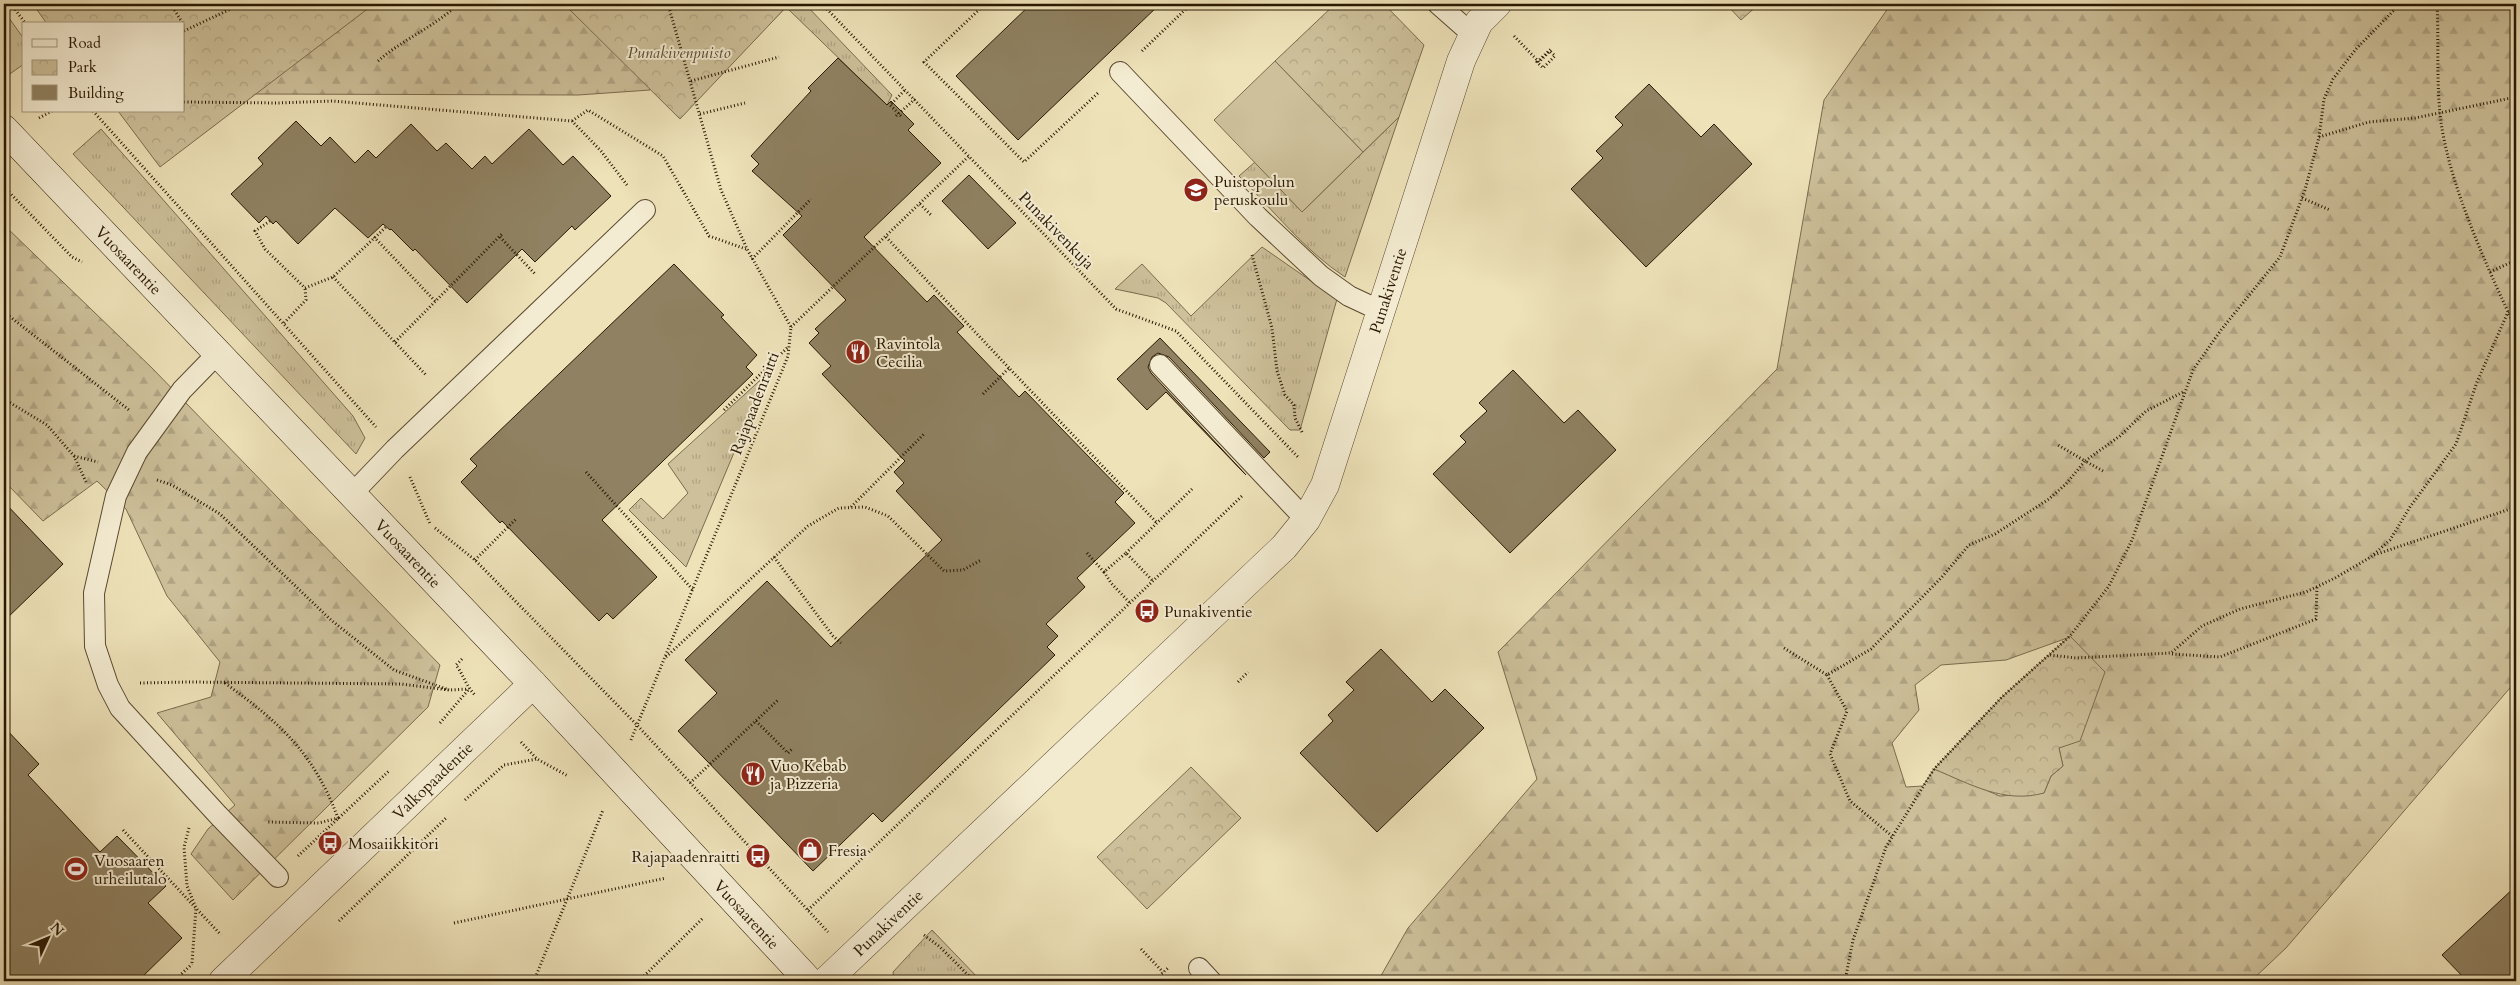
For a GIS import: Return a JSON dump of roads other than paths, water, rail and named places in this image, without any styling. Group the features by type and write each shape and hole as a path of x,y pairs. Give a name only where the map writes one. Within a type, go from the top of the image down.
{"street":[{"name":"Punakiventie","path":"826,981 1284,547 1306,520 1325,485 1461,61 1479,22 1497,4"},
{"name":"Vuosaarentie","path":"4,129 533,684 809,981"},
{"name":"Valkopaadentie","path":"224,981 533,684"}],"lane":[{"path":"1438,4 1472,34"},
{"path":"1120,72 1258,217 1321,276 1349,296 1381,311"},
{"path":"352,494 395,449 645,210"},
{"path":"218,352 182,390 154,429 127,470 116,496 94,593 95,646 108,685 120,708 224,821 278,876"},
{"path":"1160,365 1306,520"}],"place":[{"name":"Puistopolun peruskoulu","path":"1196,190"},
{"name":"Ravintola Cecilia","path":"858,352"},
{"name":"Punakiventie","path":"1147,611"},
{"name":"Vuo Kebab ja Pizzeria","path":"753,774"},
{"name":"Mosaiikkitori","path":"330,843"},
{"name":"Fresia","path":"810,850"},
{"name":"Rajapaadenraitti","path":"758,856"},
{"name":"Vuosaaren urheilutalo","path":"76,869"}],"park label":[{"name":"Punakivenpuisto","path":"679,52"}]}
